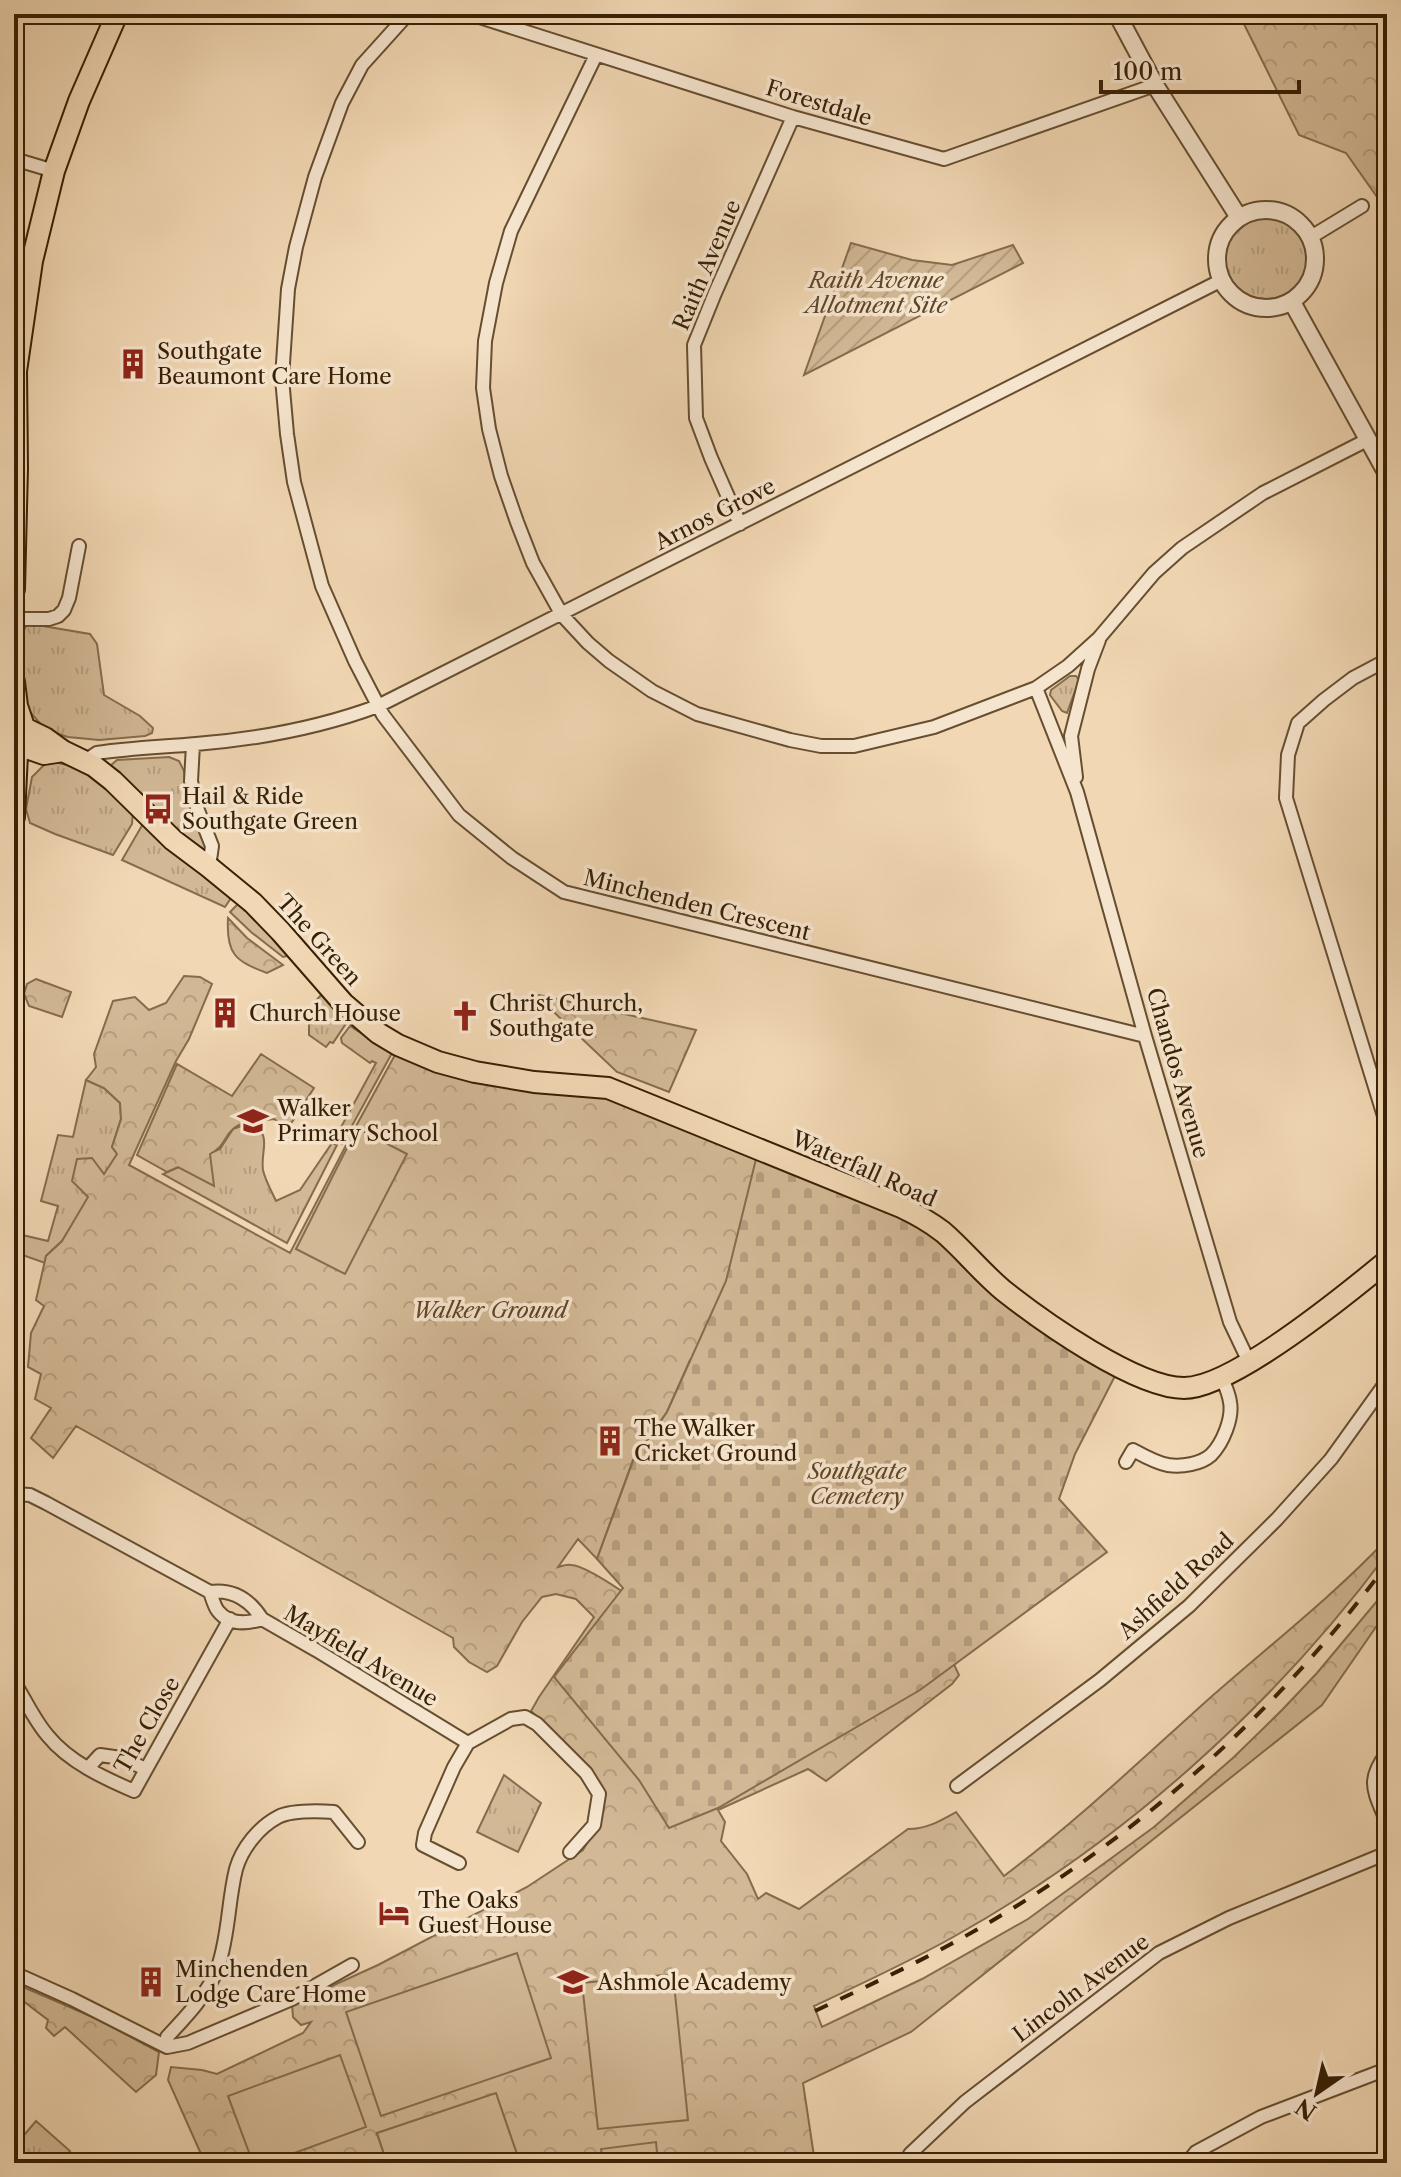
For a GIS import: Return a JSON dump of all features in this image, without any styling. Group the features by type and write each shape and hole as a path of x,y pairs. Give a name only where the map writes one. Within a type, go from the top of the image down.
{"main road":[{"path":"14,585 17,468 15,370 32,261 54,171 79,101 117,14"},
{"path":"14,682 21,740 14,817"},
{"name":"The Green","path":"21,740 44,754 63,751 85,761 113,781 173,840 263,913 359,1018 398,1045 438,1062"},
{"name":"Waterfall Road","path":"438,1062 534,1082 608,1088 856,1187 918,1215 943,1233 1011,1296 1059,1331 1110,1362 1169,1387 1200,1387 1222,1378 1287,1337 1387,1261"}],"street":[{"name":"Minchenden Crescent","path":"408,14 362,65 342,103 327,142 296,247 288,289 282,369 294,482 322,586 378,706 459,815 512,858 564,892 1145,1036"},
{"name":"Forestdale","path":"470,14 793,117 944,159 1155,85"},
{"path":"1117,14 1155,85 1238,216"},
{"path":"596,55 511,231 496,283 484,357 483,388 489,429 501,476 533,563 562,615 609,661 652,691 697,714 790,740 821,746 854,746 982,710 1036,688 1068,666 1099,638 1154,573 1182,548 1263,493 1369,439"},
{"name":"Raith Avenue","path":"740,524 696,418 694,345 793,117"},
{"path":"14,159 54,171"},
{"path":"1311,237 1362,206"},
{"path":"1263,209 1278,212 1302,225 1311,237 1316,258 1314,274 1298,299 1279,308 1250,306 1237,299 1220,281 1218,250 1238,216 1263,209"},
{"name":"Arnos Grove","path":"193,745 299,730 338,721 378,706 1220,281"},
{"path":"1292,302 1387,474"},
{"path":"14,619 49,619 64,610 79,546"},
{"name":"Chandos Avenue","path":"1077,792 1071,736 1099,638"},
{"path":"1387,660 1353,678 1298,723 1288,755 1286,798 1387,1126"},
{"name":"Chandos Avenue","path":"1036,688 1077,792 1230,1322 1249,1362"},
{"path":"85,761 97,753 193,745 191,781 197,808 212,846 209,867"},
{"path":"1126,1462 1133,1450 1166,1465 1198,1462 1211,1455 1228,1425 1231,1405 1222,1378"},
{"name":"Ashfield Road","path":"957,1786 1100,1680 1189,1606 1277,1519 1324,1467 1387,1381"},
{"path":"14,1494 30,1495 210,1592 221,1590 238,1595 254,1606 262,1619"},
{"path":"210,1592 218,1611 230,1619"},
{"name":"Mayfield Avenue","path":"230,1619 244,1625 262,1619 468,1743"},
{"name":"The Close","path":"14,1682 48,1736 88,1768 134,1791 230,1619"},
{"path":"459,1863 423,1845 425,1833 448,1780 468,1743 511,1719 525,1717 537,1724 586,1773 599,1794 594,1825 570,1852"},
{"path":"1387,1753 1376,1768 1373,1785 1387,1823"},
{"path":"88,1768 100,1755 121,1758 146,1769"},
{"path":"167,2047 167,2037 193,2009 217,1969 228,1927 237,1867 252,1838 280,1817 314,1811 334,1812 358,1842"},
{"name":"Lincoln Avenue","path":"910,2154 965,2102 1159,1953 1229,1918 1387,1853"},
{"path":"14,1973 167,2047 188,2043 292,1999 352,1965"},
{"path":"1187,2163 1196,2152 1261,2117 1387,2069"}],"green space":[{"path":"1239,14 1387,14 1387,211 1346,153 1299,135"},
{"path":"1266,217 1282,220 1295,229 1304,242 1307,258 1304,274 1295,287 1282,296 1266,299 1250,296 1237,287 1228,274 1225,258 1228,242 1237,229 1250,220"},
{"name":"Raith Avenue Allotment Site","path":"851,243 912,260 952,265 1013,245 1023,263 804,375"},
{"path":"26,626 90,634 97,644 104,695 140,716 153,728 152,733 99,740 68,737 46,730 21,702 20,637"},
{"path":"1070,676 1076,676 1079,680 1067,713 1050,695 1051,690"},
{"path":"169,757 179,761 184,771 186,788 206,842 202,852 168,824 110,766 117,760"},
{"path":"47,762 84,772 133,811 132,824 113,855 30,823 26,809 32,777"},
{"path":"144,822 233,895 225,907 122,860"},
{"path":"240,902 292,955 283,957 230,912"},
{"path":"228,918 247,938 283,965 267,973 240,960 231,948"},
{"name":"Walker Ground","path":"184,976 200,977 212,984 129,1165 290,1253 401,1044 438,1058 574,1083 819,1181 859,1201 856,1208 690,1360 667,1412 633,1460 597,1559 578,1539 558,1567 578,1566 639,1603 950,1656 959,1675 952,1684 826,1781 808,1769 718,1810 725,1822 721,1841 747,1874 758,1899 766,1893 799,1909 908,1829 927,1826 956,1812 1004,1876 1109,1789 1323,1600 1387,1539 1387,1554 1342,1611 1295,1665 1191,1768 1077,1858 1017,1899 920,1955 814,2006 822,2027 922,1979 1028,1919 1154,1827 1282,1710 1387,1589 1387,1611 1322,1705 911,2032 803,2083 815,2163 520,2163 496,2094 377,2134 387,2163 205,2163 168,2080 171,2067 217,2074 303,2033 311,2022 301,2025 293,2017 292,2004 378,1965 527,1887 583,1850 598,1824 589,1768 531,1711 594,1617 576,1599 556,1594 542,1597 522,1622 497,1666 487,1672 469,1662 454,1647 453,1638 76,1426 53,1458 31,1438 51,1408 35,1399 41,1374 28,1367 31,1333 44,1306 36,1300 46,1256 62,1241 88,1197 72,1181 77,1159 92,1158 104,1174 117,1154 112,1147 121,1119 120,1103 104,1088 86,1080 96,1067 94,1054 113,1001 135,997 149,1010 166,1003"},
{"path":"36,979 71,992 62,1017 29,1006 24,994 27,984"},
{"path":"322,994 347,1022 333,1043 326,1047 309,1035 310,1013"},
{"path":"539,995 696,1030 669,1092 617,1072"},
{"path":"350,1026 392,1053 342,1144 334,1140 376,1063 370,1063 342,1043 341,1038"},
{"path":"261,1054 314,1088 288,1128 274,1119 247,1122 233,1129 219,1148 210,1154 214,1186 178,1167 167,1172 137,1155 177,1064 232,1096"},
{"path":"86,1080 104,1088 120,1103 121,1119 112,1147 118,1154 62,1241 46,1256 45,1263 14,1252 14,1233 48,1241 58,1206 41,1201 58,1135 73,1137"},
{"path":"249,1123 257,1127 264,1137 263,1170 276,1201 300,1190 332,1143 337,1145 287,1243 163,1174 220,1149 233,1129"},
{"path":"357,1128 407,1154 345,1274 296,1249"},
{"name":"Southgate Cemetery","path":"756,1159 860,1202 905,1216 1116,1374 1075,1454 1059,1499 1107,1552 920,1690 718,1808 669,1828 639,1780 554,1677 623,1588 597,1559 633,1461 667,1412 726,1281"},
{"path":"504,1775 541,1803 518,1852 477,1832"},
{"path":"517,1953 551,2058 381,2116 346,2012"},
{"path":"673,1974 688,2120 598,2129 582,1983"},
{"path":"14,1983 95,2018 159,2052 156,2075 136,2092 65,2027 54,2036 46,2028 48,2020 14,1994"},
{"path":"340,2055 366,2127 267,2163 253,2163 228,2096"},
{"path":"496,2093 520,2163 387,2163 377,2133"},
{"path":"36,2121 70,2151 60,2163 54,2158 49,2163 14,2163 14,2147"},
{"path":"656,2142 658,2163 603,2163 601,2149"}],"railway":[{"path":"815,2011 934,1953 1014,1908 1134,1824 1190,1778 1295,1676 1387,1564"}],"place":[{"name":"Southgate Beaumont Care Home","path":"133,364"},
{"name":"Hail & Ride Southgate Green","path":"158,809"},
{"name":"Church House","path":"225,1013"},
{"name":"Christ Church, Southgate","path":"465,1016"},
{"name":"Walker Primary School","path":"253,1121"},
{"name":"The Walker Cricket Ground","path":"610,1441"},
{"name":"The Oaks Guest House","path":"394,1913"},
{"name":"Minchenden Lodge Care Home","path":"151,1982"},
{"name":"Ashmole Academy","path":"573,1982"}]}
